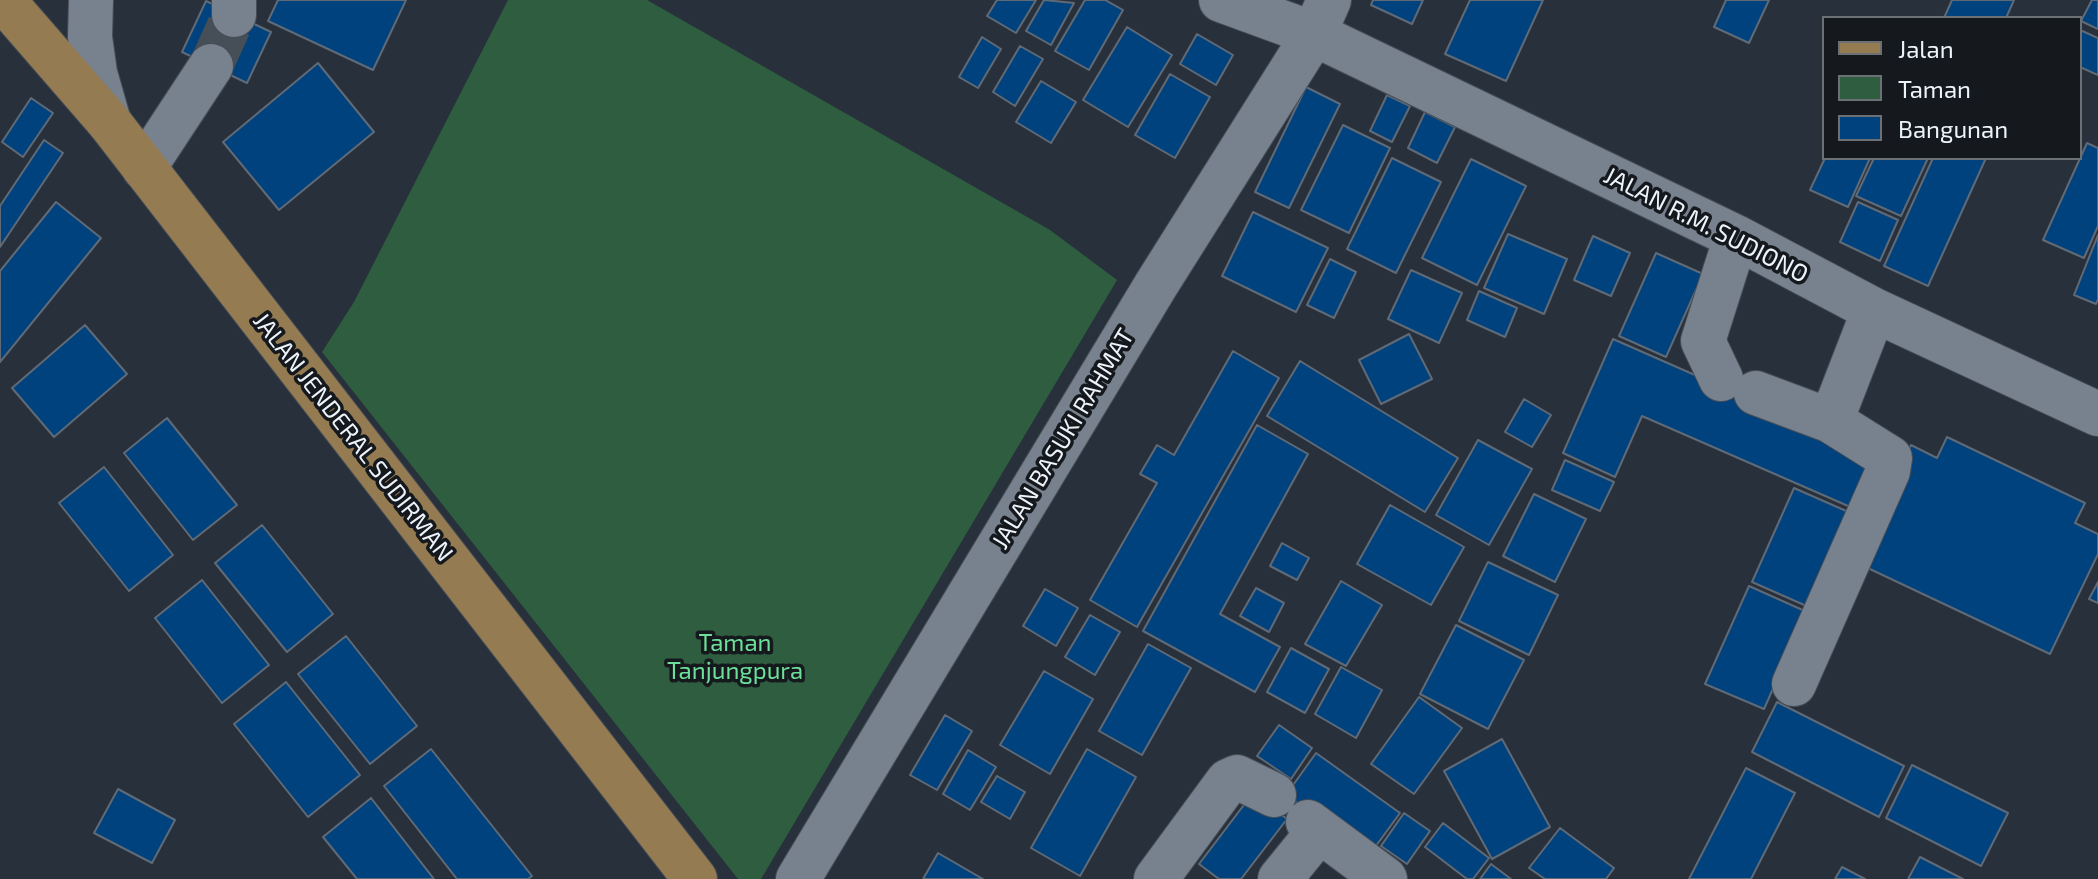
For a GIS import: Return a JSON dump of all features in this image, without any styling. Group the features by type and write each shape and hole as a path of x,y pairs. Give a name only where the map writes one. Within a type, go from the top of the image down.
{"main road":[{"name":"JALAN JENDERAL SUDIRMAN","path":"3,0 109,122 695,879"}],"street":[{"path":"91,0 90,37 95,73 109,122"},
{"name":"JALAN R.M. SUDIONO","path":"1221,0 1322,17 1874,310 2098,414"},
{"name":"JALAN BASUKI RAHMAT","path":"798,879 1322,17"},
{"path":"144,168 211,66"},
{"path":"1736,237 1703,341 1739,386 1831,421 1880,448 1890,458 1888,471 1794,684"},
{"path":"1831,421 1874,310"},
{"path":"1156,879 1228,781 1237,777 1274,795"},
{"path":"1280,879 1314,827 1385,879"}],"green space":[{"name":"Taman Tanjungpura","path":"508,0 647,0 1050,230 1117,280 761,879 738,879 322,352 354,302"}],"building":[{"path":"278,0 406,0 373,70 268,21"},
{"path":"997,0 1036,0 1016,33 987,16"},
{"path":"1044,0 1074,3 1051,45 1026,31"},
{"path":"1085,0 1105,0 1123,10 1089,70 1055,51"},
{"path":"1373,0 1423,0 1412,24 1371,5"},
{"path":"1470,0 1543,0 1506,81 1445,54"},
{"path":"1726,0 1769,0 1749,43 1714,27"},
{"path":"1952,0 2014,0 2007,16 1945,16"},
{"path":"2092,0 2098,0 2098,29 2082,19"},
{"path":"206,1 271,32 247,83 182,52"},
{"path":"1127,27 1172,55 1128,127 1083,100"},
{"path":"2082,31 2098,38 2098,75 2082,68"},
{"path":"1197,34 1233,55 1216,85 1180,64"},
{"path":"982,37 1001,49 978,88 959,77"},
{"path":"1020,46 1043,59 1015,106 993,92"},
{"path":"318,63 374,132 279,210 223,142"},
{"path":"1170,74 1210,97 1175,158 1135,135"},
{"path":"1041,81 1076,102 1051,143 1016,122"},
{"path":"1306,87 1340,104 1289,208 1255,192"},
{"path":"1387,95 1410,106 1392,142 1370,131"},
{"path":"31,98 53,113 23,157 2,142"},
{"path":"1425,112 1455,127 1437,163 1408,148"},
{"path":"1343,125 1390,148 1349,233 1301,210"},
{"path":"44,140 63,153 0,247 0,206"},
{"path":"2087,143 2098,148 2098,226 2084,258 2043,240 2079,160 2082,160"},
{"path":"1392,158 1441,182 1396,273 1347,249"},
{"path":"1471,159 1526,186 1477,285 1422,258"},
{"path":"1824,160 1869,160 1848,207 1810,190"},
{"path":"1873,160 1927,160 1901,216 1856,196"},
{"path":"1932,160 1985,160 1928,286 1884,266"},
{"path":"56,202 101,238 0,362 0,271"},
{"path":"1858,202 1898,220 1880,261 1840,242"},
{"path":"1253,212 1328,248 1296,312 1222,276"},
{"path":"1508,234 1567,259 1544,314 1484,288"},
{"path":"2098,235 2098,299 2096,304 2074,295"},
{"path":"1593,236 1630,253 1611,296 1574,280"},
{"path":"1656,253 1703,274 1666,357 1619,336"},
{"path":"1330,259 1356,272 1334,318 1307,305"},
{"path":"1411,270 1462,293 1439,343 1388,319"},
{"path":"1479,291 1517,308 1505,337 1467,320"},
{"path":"85,325 127,374 54,437 12,388"},
{"path":"1409,334 1432,379 1381,404 1359,360"},
{"path":"1613,339 1879,456 1855,509 1642,416 1615,477 1563,453"},
{"path":"1233,351 1279,378 1137,627 1090,600 1157,483 1140,474 1157,445 1174,455"},
{"path":"1300,361 1458,458 1425,512 1267,416"},
{"path":"1524,399 1551,415 1532,447 1505,432"},
{"path":"167,418 237,505 193,540 124,453"},
{"path":"1257,425 1308,454 1220,614 1280,647 1255,692 1143,631"},
{"path":"1947,437 2085,503 2075,523 2098,534 2098,554 2050,654 1855,562 1911,445 1937,458"},
{"path":"1478,440 1532,469 1489,545 1436,515"},
{"path":"1565,460 1614,482 1600,511 1552,490"},
{"path":"104,467 173,555 129,591 59,503"},
{"path":"1794,488 1853,514 1811,608 1752,582"},
{"path":"1534,494 1586,519 1555,582 1503,556"},
{"path":"1390,505 1464,547 1431,605 1357,564"},
{"path":"262,525 333,614 287,652 215,563"},
{"path":"1282,543 1309,558 1297,580 1270,566"},
{"path":"1488,562 1558,595 1529,655 1459,621"},
{"path":"202,580 269,665 222,703 155,618"},
{"path":"1341,581 1382,605 1346,666 1305,644"},
{"path":"2098,582 2098,603 2089,599"},
{"path":"1749,586 1807,612 1764,709 1705,684"},
{"path":"1256,588 1284,603 1269,632 1240,616"},
{"path":"1045,589 1078,608 1056,646 1023,626"},
{"path":"1090,615 1120,632 1095,675 1065,657"},
{"path":"1456,625 1524,660 1488,729 1420,694"},
{"path":"346,636 417,726 370,764 298,674"},
{"path":"1148,644 1191,668 1142,755 1099,731"},
{"path":"1291,648 1329,669 1305,713 1267,692"},
{"path":"1341,667 1382,690 1356,738 1315,714"},
{"path":"1044,671 1093,699 1050,774 1000,745"},
{"path":"286,682 360,775 308,817 234,724"},
{"path":"1419,697 1462,728 1414,794 1371,764"},
{"path":"1777,702 1904,766 1879,817 1752,752"},
{"path":"945,715 972,731 937,790 910,775"},
{"path":"1279,725 1312,748 1291,779 1257,756"},
{"path":"1502,739 1550,827 1492,859 1444,771"},
{"path":"431,749 532,876 528,879 457,879 384,786"},
{"path":"1087,749 1136,777 1080,876 1031,848"},
{"path":"968,750 996,767 970,810 943,794"},
{"path":"1316,753 1400,813 1370,854 1286,795"},
{"path":"1912,765 2008,813 1981,866 1886,818"},
{"path":"1746,768 1795,793 1751,879 1689,879"},
{"path":"997,776 1025,792 1010,819 981,802"},
{"path":"118,789 175,820 152,863 94,833"},
{"path":"1253,793 1287,819 1241,879 1219,879 1199,864"},
{"path":"371,798 434,879 357,879 323,837"},
{"path":"1404,813 1430,831 1407,864 1381,846"},
{"path":"1443,823 1489,858 1473,879 1467,879 1425,847"},
{"path":"1560,828 1614,868 1606,879 1545,879 1529,868"},
{"path":"938,853 983,879 923,879"},
{"path":"1920,857 1963,879 1908,879"},
{"path":"1491,864 1511,879 1480,879"},
{"path":"1842,867 1865,879 1835,879"}],"tunnel":[{"path":"211,66 234,15"}]}
